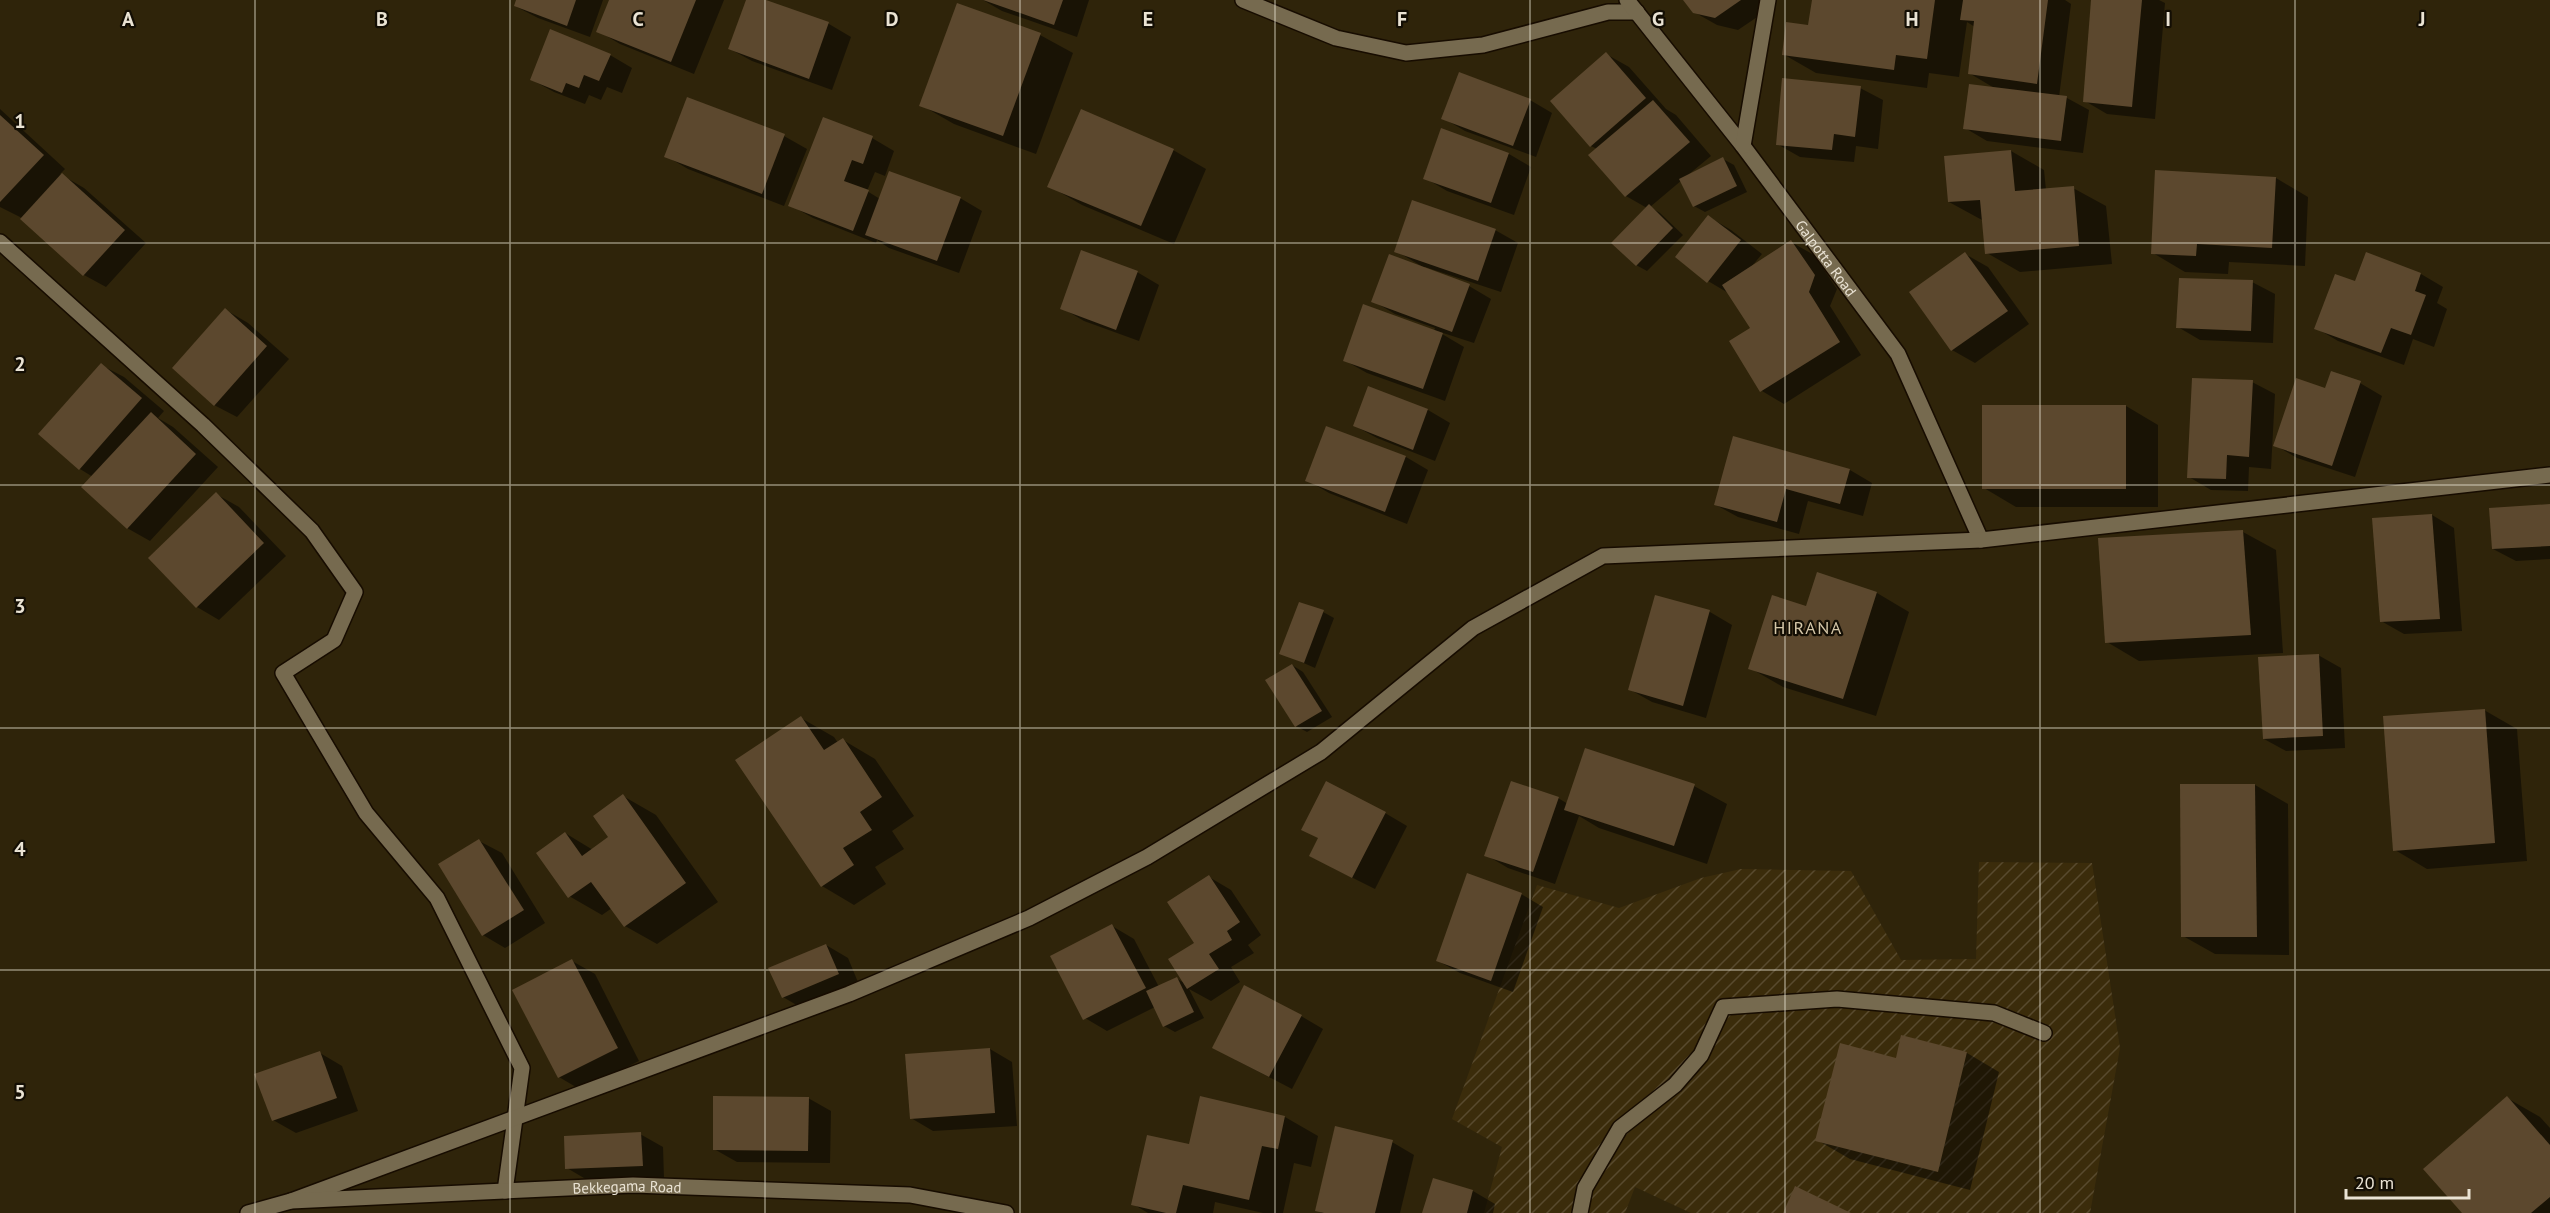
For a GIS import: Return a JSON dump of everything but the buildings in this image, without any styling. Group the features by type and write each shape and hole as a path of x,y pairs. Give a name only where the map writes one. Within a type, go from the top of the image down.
{"street":[{"path":"1243,0 1336,38 1406,53 1483,45 1632,6"},
{"path":"1743,146 1768,0"},
{"name":"Galpotta Road","path":"1632,6 1743,146 1898,354 1981,540"},
{"path":"0,242 203,425 312,531 355,592 334,640 283,673 366,813 437,898 522,1068 505,1191"},
{"path":"291,1201 849,994 1029,918 1148,857 1321,752 1473,628 1603,556 1981,540 2550,475"},
{"path":"1580,1213 1585,1188 1620,1128 1675,1085 1701,1055 1723,1007 1837,999 1994,1013 2044,1033"},
{"name":"Bekkegama Road","path":"248,1213 291,1201 633,1185 910,1195 1006,1213"}],"shaded area":[{"path":"1979,862 2092,863 2120,1048 2090,1213 1691,1213 1635,1187 1625,1213 1484,1213 1502,1147 1452,1119 1537,885 1619,908 1701,878 1741,869 1851,871 1901,960 1976,959"}],"district":[{"name":"HIRANA","path":"1808,627"}]}
